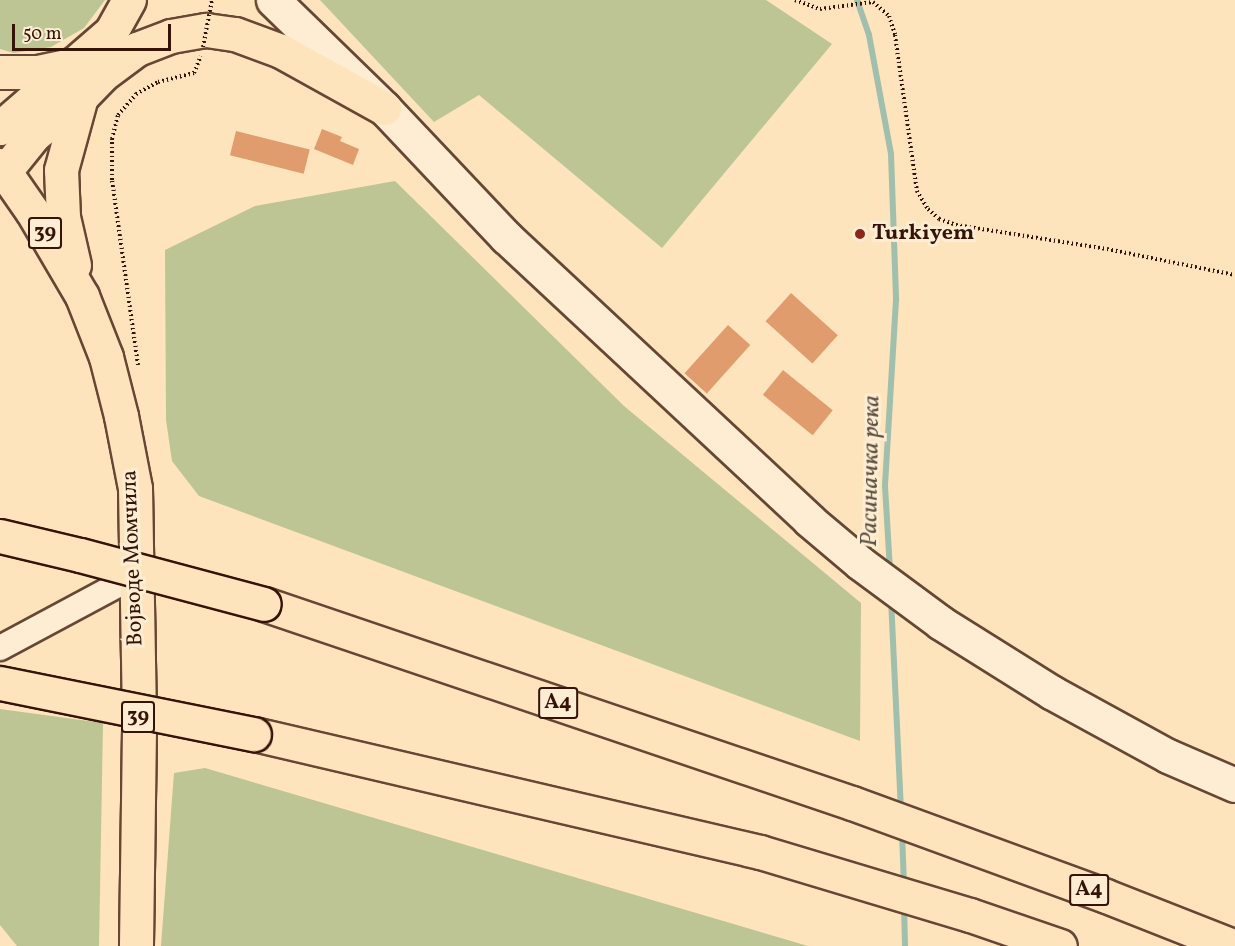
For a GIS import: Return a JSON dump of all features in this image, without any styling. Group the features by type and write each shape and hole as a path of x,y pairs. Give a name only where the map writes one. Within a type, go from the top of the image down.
{"main road":[{"path":"0,128 111,33 129,0"},
{"path":"273,0 384,108 506,237 809,520 860,563 941,623 1061,697 1168,756 1235,785"},
{"path":"2,168 34,135 81,97 102,75 137,49 171,36 206,30 235,34 281,51 384,108"},
{"path":"0,72 38,72 76,64"},
{"path":"81,97 61,170 63,217 82,296"},
{"name":"Војводе Момчила","path":"2,168 32,211 82,296 106,357 121,416 135,488 138,729 136,946"},
{"name":"A4","path":"0,536 264,604 852,803 1233,946"},
{"path":"0,683 254,734 760,852 970,915 1060,946"}],"street":[{"path":"0,648 136,575"}],"path":[{"path":"138,366 112,180 112,139 118,115 136,94 158,82 194,73 203,47 212,0"},
{"path":"795,0 820,9 873,2 888,16 895,34 917,191 928,209 939,219 956,225 1107,249 1235,275"}],"green space":[{"path":"0,0 105,0 84,28 51,47 14,53 0,49"},
{"path":"320,0 766,0 832,44 662,248 479,95 434,122"},
{"path":"395,181 624,406 861,603 860,741 199,496 172,461 166,420 165,250 255,206"},
{"path":"0,709 103,723 99,946 17,946 0,925"},
{"path":"205,768 808,946 161,946 174,773"}],"building":[{"path":"322,129 342,137 340,141 359,149 353,165 314,149"},
{"path":"236,131 310,149 304,174 230,155"},
{"path":"791,293 838,335 812,363 766,321"},
{"path":"728,325 750,345 707,393 685,373"},
{"path":"783,370 833,410 813,435 763,395"}],"waterway":[{"name":"Расиначка река","path":"857,0 869,35 891,154 896,300 885,486 890,571"},
{"name":"Расиначка река","path":"891,599 901,810"},
{"name":"Расиначка река","path":"902,833 904,885"},
{"name":"Расиначка река","path":"904,905 905,946"}],"place":[{"name":"Turkiyem","path":"860,234"}]}
